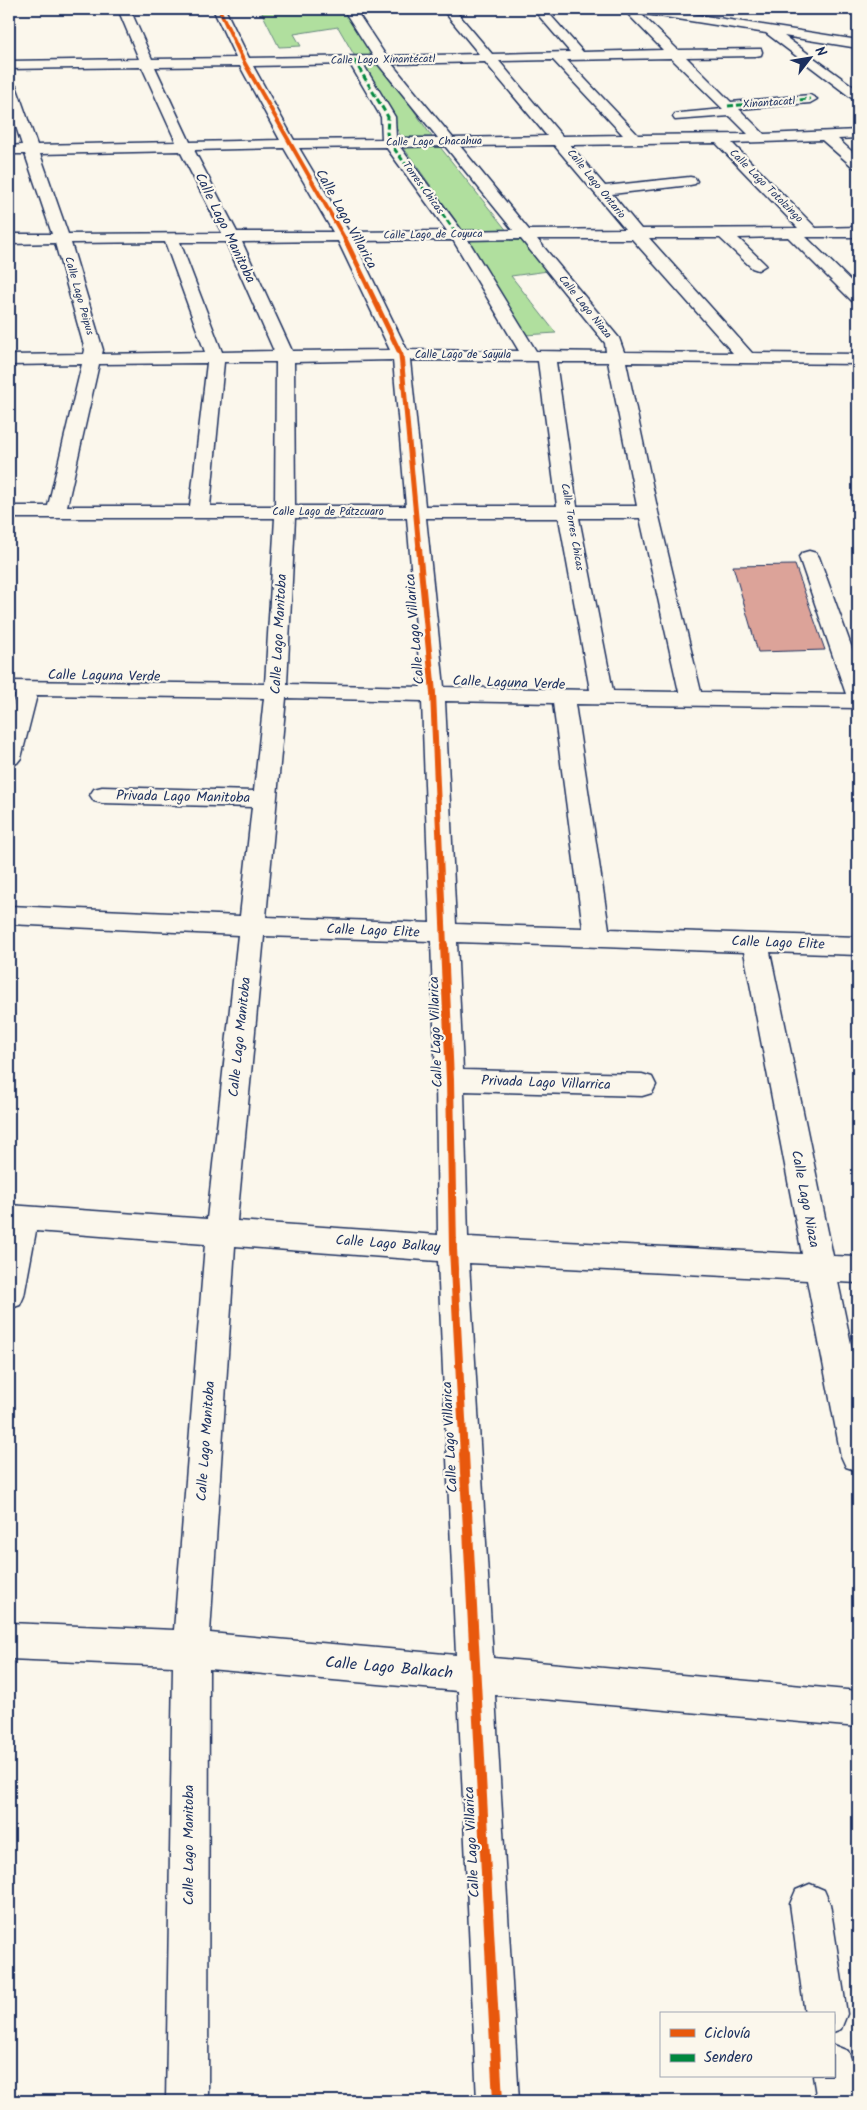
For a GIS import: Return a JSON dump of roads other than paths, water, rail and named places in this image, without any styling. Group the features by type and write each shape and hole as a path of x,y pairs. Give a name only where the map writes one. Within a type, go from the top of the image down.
{"street":[{"name":"Calle Lago Manitoba","path":"124,9 184,145 232,237 285,356 285,513 276,690 221,1232 191,1649 187,2101"},
{"name":"Calle Lago Villarica","path":"219,9 244,62 289,144 344,236 402,355 433,693 450,1080 452,1249 498,2101"},
{"name":"Calle Lago Niaza","path":"349,9 382,60 447,142 526,234 609,336 617,356 648,512 692,700"},
{"name":"Calle Lago Ontario","path":"448,9 560,140 636,233 746,357"},
{"path":"540,9 580,56"},
{"path":"629,9 760,138"},
{"path":"639,9 858,44"},
{"path":"729,24 740,9"},
{"path":"768,30 858,96"},
{"name":"Calle Lago Xinantécatl","path":"9,65 557,57 756,52"},
{"path":"557,57 634,139"},
{"path":"354,60 388,117 387,133 390,142"},
{"name":"Calle Lago Peipus","path":"10,90 62,239 94,350 56,512"},
{"name":"Xinantacatl","path":"680,117 810,100"},
{"name":"Calle Lago Chacahua","path":"9,150 184,145 720,139 858,134"},
{"path":"826,136 858,164"},
{"name":"Calle Lago Totolzingo","path":"720,139 812,233"},
{"name":"Torres Chicas","path":"390,142 456,234"},
{"path":"602,191 690,181"},
{"name":"Calle Lago de Coyuca","path":"9,239 858,232"},
{"path":"793,233 858,297"},
{"name":"Calle Torres Chicas","path":"456,234 538,355 603,698"},
{"path":"725,234 758,265"},
{"path":"171,238 216,358 199,513"},
{"name":"Calle Lago de Sayula","path":"9,360 538,355 746,357 856,364"},
{"name":"Calle Lago de Pátzcuaro","path":"9,512 648,512"},
{"path":"809,557 858,695"},
{"path":"9,758 18,688"},
{"name":"Calle Laguna Verde","path":"18,688 276,690 563,698 858,701"},
{"name":"Calle Laguna Verde","path":"563,698 597,937"},
{"name":"Privada Lago Manitoba","path":"102,795 264,799"},
{"name":"Calle Lago Elite","path":"9,915 251,926 858,946"},
{"name":"Calle Lago Niaza","path":"755,942 858,1456"},
{"name":"Privada Lago Villarrica","path":"450,1080 642,1085"},
{"path":"9,1296 16,1218"},
{"name":"Calle Lago Balkay","path":"16,1218 452,1249 858,1270"},
{"name":"Calle Lago Balkach","path":"9,1641 191,1649 858,1709"},
{"path":"810,1904 826,2012"},
{"path":"834,2073 838,2101"}]}
